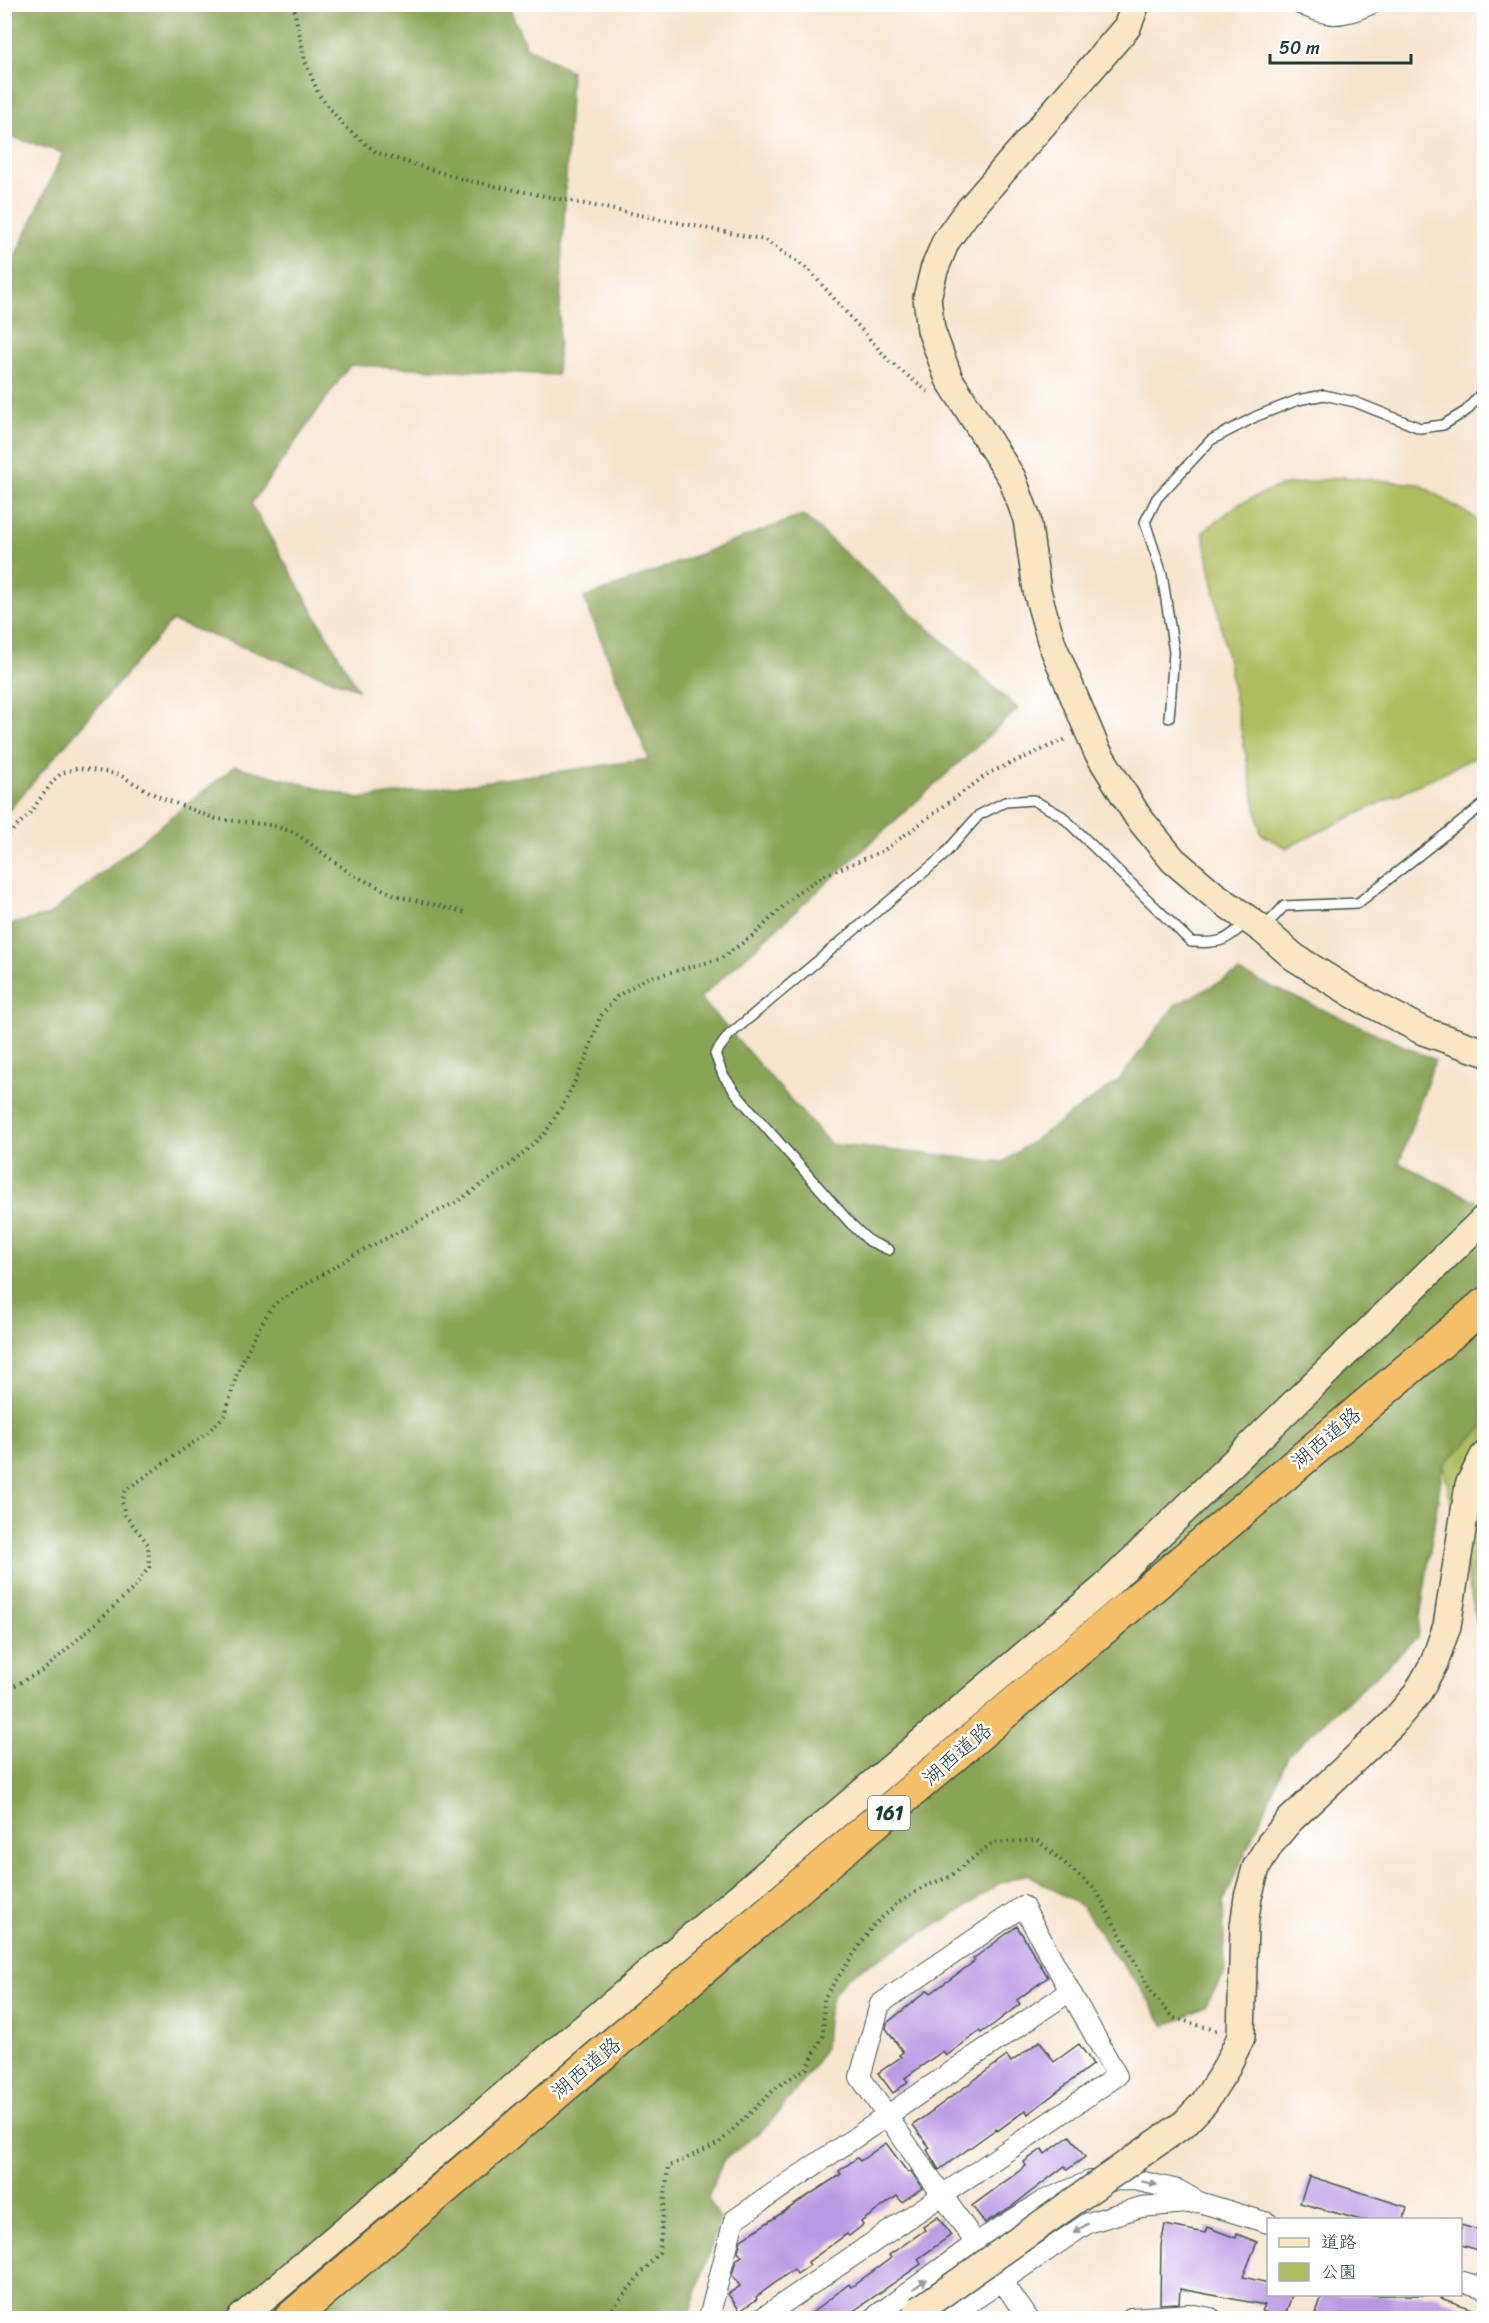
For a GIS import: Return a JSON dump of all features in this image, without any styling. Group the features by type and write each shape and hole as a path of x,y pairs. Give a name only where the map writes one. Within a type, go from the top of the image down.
{"highway":[{"name":"湖西道路","path":"291,2319 1485,1305"},
{"name":"湖西道路","path":"322,2319 1485,1332"}],"street":[{"path":"1136,4 1127,27 964,216 946,241 934,270 927,298 930,330 949,380 1012,478 1028,519 1037,591 1052,644 1097,751 1138,817 1173,860 1294,957 1355,995 1423,1031 1485,1052"},
{"path":"1300,4 1327,15 1353,12 1371,4"},
{"path":"241,2319 1105,1587 1485,1219"},
{"path":"912,2314 1185,2123 1204,2103 1225,2070 1241,2037 1244,1926 1248,1897 1256,1868 1270,1844 1289,1821 1383,1733 1417,1694 1434,1663 1447,1626 1469,1485 1485,1456"},
{"path":"762,2319 942,2194 1117,2076 1023,1906 880,2004 860,2077 942,2194 1028,2319"},
{"path":"709,2319 734,2220 1070,1991"},
{"path":"873,2319 975,2243 1043,2201 1090,2181 1135,2180 1178,2190 1198,2202 1267,2222"},
{"path":"947,2319 1088,2223 1141,2207 1198,2202"},
{"path":"1462,2281 1485,2288"},
{"path":"1131,2319 1189,2314 1211,2319"}],"lane":[{"path":"1169,718 1174,652 1162,574 1145,522 1157,498 1211,440 1257,416 1298,400 1324,395 1355,402 1420,428 1443,425 1466,411 1485,390"},
{"path":"889,1250 869,1241 850,1224 739,1097 723,1075 715,1054 729,1035 942,857 979,814 1005,802 1033,800 1062,816 1191,942 1212,944 1256,925 1284,906 1358,903 1485,804"}],"path":[{"path":"293,4 305,62 319,95 345,127 377,153 465,180 765,240 809,270 890,362 936,398"},
{"path":"4,1691 44,1670 134,1588 149,1567 148,1544 125,1515 122,1501 126,1490 207,1433 225,1415 246,1353 274,1304 352,1256 458,1201 510,1165 545,1133 563,1105 586,1059 600,1017 616,997 645,979 720,958 755,934 798,892 825,875 883,851 989,772 1066,739"},
{"path":"4,839 29,814 54,780 62,773 78,768 118,774 157,796 216,819 271,825 294,832 351,874 397,896 464,912"},
{"path":"605,2319 659,2252 668,2167 719,2143 778,2086 807,2068 823,2036 824,1998 872,1927 898,1903 926,1886 950,1877 992,1843 1036,1840 1096,1890 1153,1995 1174,2018 1241,2037"}],"green space":[{"path":"5,4 508,5 526,46 571,71 557,375 350,365 251,504 358,689 172,621 5,812 5,267 13,261 63,153 5,135"},
{"path":"1343,477 1419,484 1484,524 1484,753 1286,848 1261,834 1203,532 1237,505 1279,486"},
{"path":"803,515 1018,709 700,998 830,1144 1003,1162 1119,1080 1175,1005 1239,972 1435,1060 1399,1163 1484,1205 1484,1426 1443,1465 1417,1638 1289,1754 1223,1903 1225,1972 1205,2007 1165,2026 1083,1907 1027,1874 998,1884 962,1910 848,1976 832,1996 827,2019 825,2047 812,2069 769,2124 723,2161 708,2198 720,2219 688,2318 5,2318 4,926 49,915 235,766 359,799 649,759 584,598"},
{"path":"1484,1426 1484,1654 1443,1465"}],"building":[{"path":"1017,1926 1048,1977 1017,2000 1020,2004 994,2024 981,2033 980,2031 946,2056 943,2051 905,2078 908,2082 893,2093 878,2073 901,2057 899,2055 903,2052 886,2028 887,2023 928,1990 931,1993 975,1961 973,1959"},
{"path":"1040,2041 1054,2062 1079,2044 1093,2064 1028,2114 1026,2110 939,2170 927,2150 930,2148 913,2125 1007,2056 1011,2062"},
{"path":"1070,2136 1085,2157 1067,2170 1065,2166 1011,2207 985,2223 972,2206 1026,2166 1024,2162 1042,2149 1045,2154"},
{"path":"886,2143 908,2173 911,2171 922,2188 902,2202 897,2196 861,2222 863,2225 849,2236 847,2234 808,2262 810,2265 797,2274 794,2269 740,2311 728,2294 740,2286 732,2275 736,2260 742,2256 738,2251 741,2240 841,2174 839,2171 857,2158 860,2161"},
{"path":"1309,2176 1407,2207 1404,2218 1354,2218 1300,2203"},
{"path":"938,2217 951,2235 918,2259 921,2264 842,2319 804,2319 849,2284 851,2287 891,2258 889,2255 925,2230 923,2227"},
{"path":"1165,2225 1205,2233 1207,2227 1236,2238 1237,2234 1257,2242 1243,2277 1267,2283 1267,2296 1292,2296 1284,2319 1262,2311 1265,2305 1180,2289 1179,2303 1160,2304 1161,2245"},
{"path":"1462,2225 1485,2232 1485,2252 1462,2245"},
{"path":"1322,2296 1441,2296 1440,2298 1485,2313 1485,2319 1314,2319"}]}
